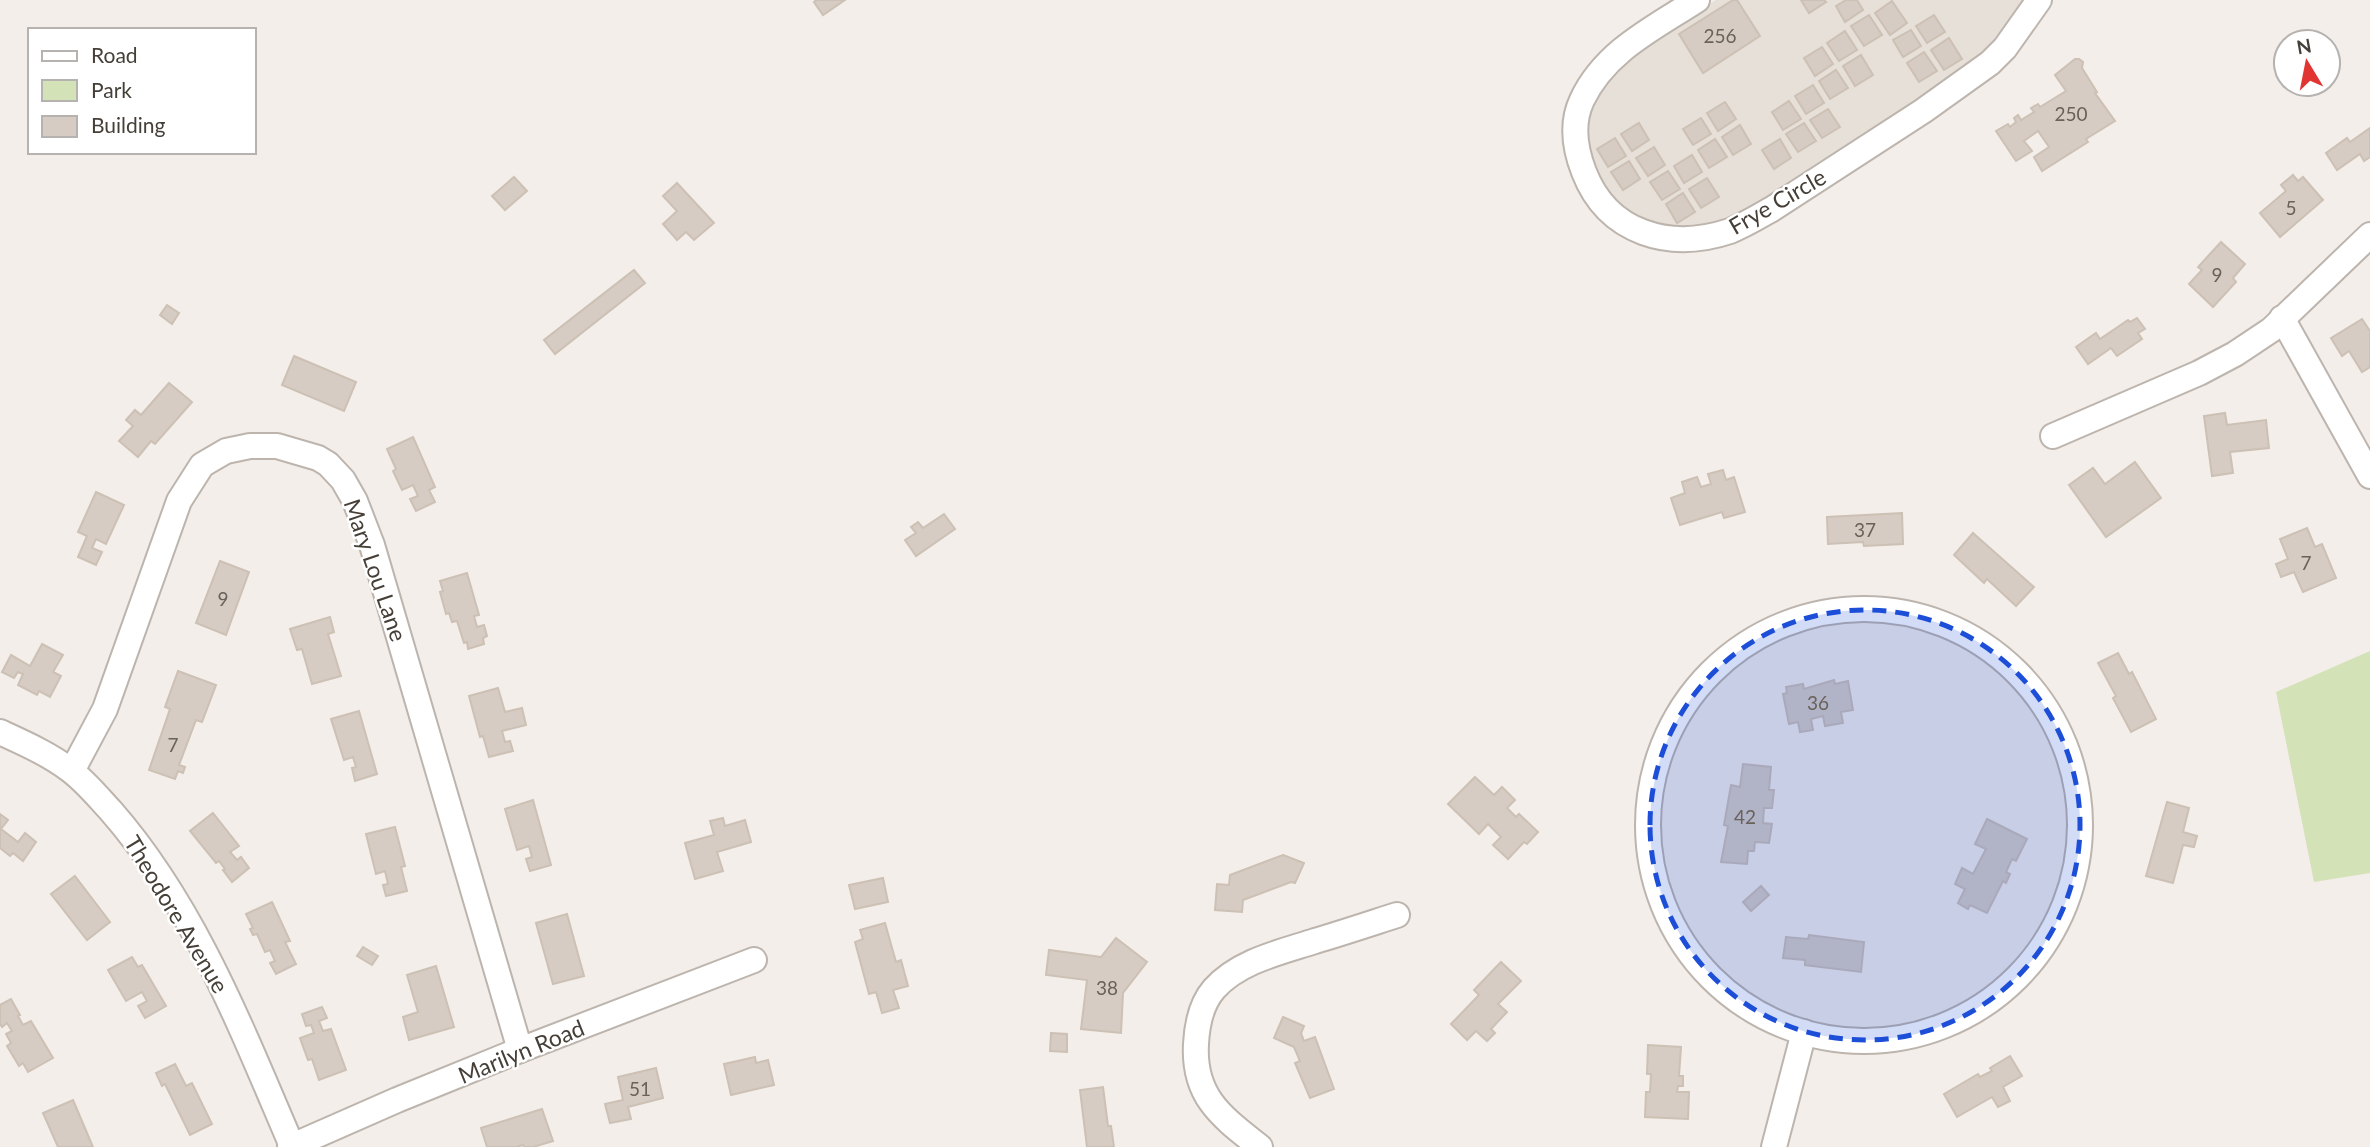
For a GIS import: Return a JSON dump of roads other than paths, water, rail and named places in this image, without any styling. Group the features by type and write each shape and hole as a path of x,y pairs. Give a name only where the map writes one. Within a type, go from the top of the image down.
{"street":[{"name":"Frye Circle","path":"1697,0 1616,53 1591,85 1577,116 1576,147 1580,162 1600,203 1629,226 1657,237 1715,235 1747,223 1772,209 1923,111 1990,63 2005,48 2039,0"},
{"path":"2053,436 2235,355 2271,330 2370,236"},
{"path":"2282,318 2370,476"},
{"name":"Mary Lou Lane","path":"72,771 105,709 179,501 202,466 226,451 250,446 277,446 307,453 328,464 343,480 355,501 372,545 520,1050"},
{"path":"1837,611 1894,611 1927,618 1959,630 1988,647 2014,668 2037,694 2055,722 2068,753 2081,819 2079,853 2072,886 2060,917 2043,947 2022,973 1968,1014 1937,1028 1893,1038 1837,1038 1804,1032 1772,1020 1716,982 1693,957 1674,928 1660,897 1651,864 1648,819 1657,763 1669,732 1686,702 1718,667 1762,635 1793,621 1837,611"},
{"name":"Theodore Avenue","path":"0,732 72,771 125,827 155,868 217,974 291,1147"},
{"path":"1260,1147 1221,1116 1205,1094 1195,1060 1198,1024 1203,1006 1213,990 1226,978 1256,962 1397,915"},
{"name":"Marilyn Road","path":"291,1147 520,1050 754,960"},
{"path":"1774,1147 1804,1032"}]}
